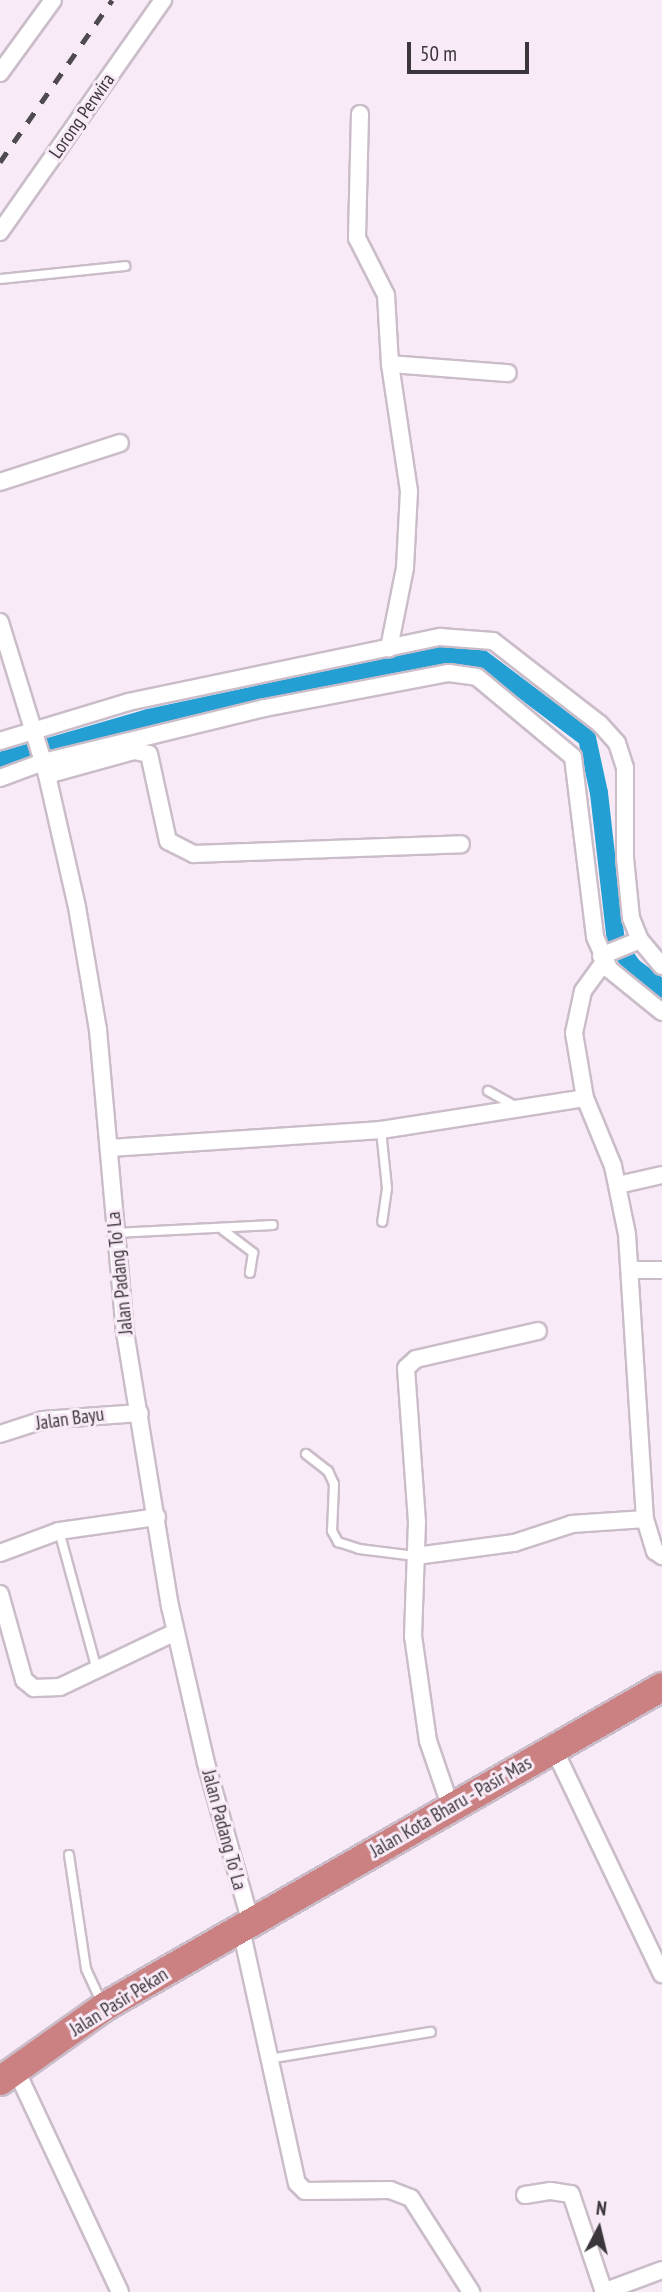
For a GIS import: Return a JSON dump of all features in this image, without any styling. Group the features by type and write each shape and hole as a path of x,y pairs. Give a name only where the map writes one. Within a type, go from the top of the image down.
{"highway":[{"name":"Jalan Kota Bharu - Pasir Mas","path":"246,1926 553,1747 662,1687"},
{"name":"Jalan Pasir Pekan","path":"8,2075 104,2007 246,1926"}],"street":[{"path":"0,73 53,0"},
{"name":"Lorong Perwira","path":"0,232 163,0"},
{"path":"360,114 357,238 386,295 390,364 410,518 389,648"},
{"path":"390,364 508,373"},
{"path":"0,482 120,443"},
{"name":"Jalan Padang To' La","path":"0,622 44,765 91,981 110,1148 125,1332 141,1413 176,1632 246,1926 293,2175 300,2187 321,2192 390,2190 411,2198 471,2292"},
{"path":"0,741 34,733 128,702 440,637 494,641 600,724 617,743 625,768 628,901 638,941 662,966"},
{"path":"0,778 265,708 449,673 477,677 573,757 579,777 588,904 604,958 662,1012"},
{"path":"44,765 143,750 153,763 168,841 194,854 461,844"},
{"path":"638,941 604,958 583,990 576,1010 574,1033 585,1098 602,1131 618,1185 630,1270 636,1430 645,1519 655,1551 662,1556"},
{"path":"110,1148 381,1130 585,1098"},
{"path":"618,1185 662,1174"},
{"path":"630,1270 662,1270"},
{"path":"451,1808 428,1741 419,1687 411,1605 417,1522 405,1368 416,1359 538,1331"},
{"name":"Jalan Bayu","path":"0,1434 43,1420 141,1413"},
{"path":"0,1553 59,1531 157,1517"},
{"path":"416,1556 514,1543 572,1524 645,1519"},
{"path":"0,1594 23,1680 34,1689 60,1687 176,1632"},
{"path":"553,1747 662,1974"},
{"path":"8,2075 120,2292"},
{"path":"525,2195 551,2190 571,2194 604,2292 623,2289 662,2270"}],"lane":[{"path":"0,279 125,266"},
{"path":"488,1091 518,1108"},
{"path":"381,1130 387,1188 382,1223"},
{"path":"115,1233 223,1230 273,1225"},
{"path":"223,1230 253,1253 250,1273"},
{"path":"306,1454 328,1471 334,1484 331,1531 338,1542 359,1549 416,1556"},
{"path":"59,1531 97,1670"},
{"path":"69,1854 86,1969 104,2007"},
{"path":"269,2059 431,2032"}],"waterway":[{"path":"0,761 148,718 442,655 482,659 587,738 599,793 616,943 633,967 662,989"}],"railway":[{"path":"0,162 112,0"}]}
